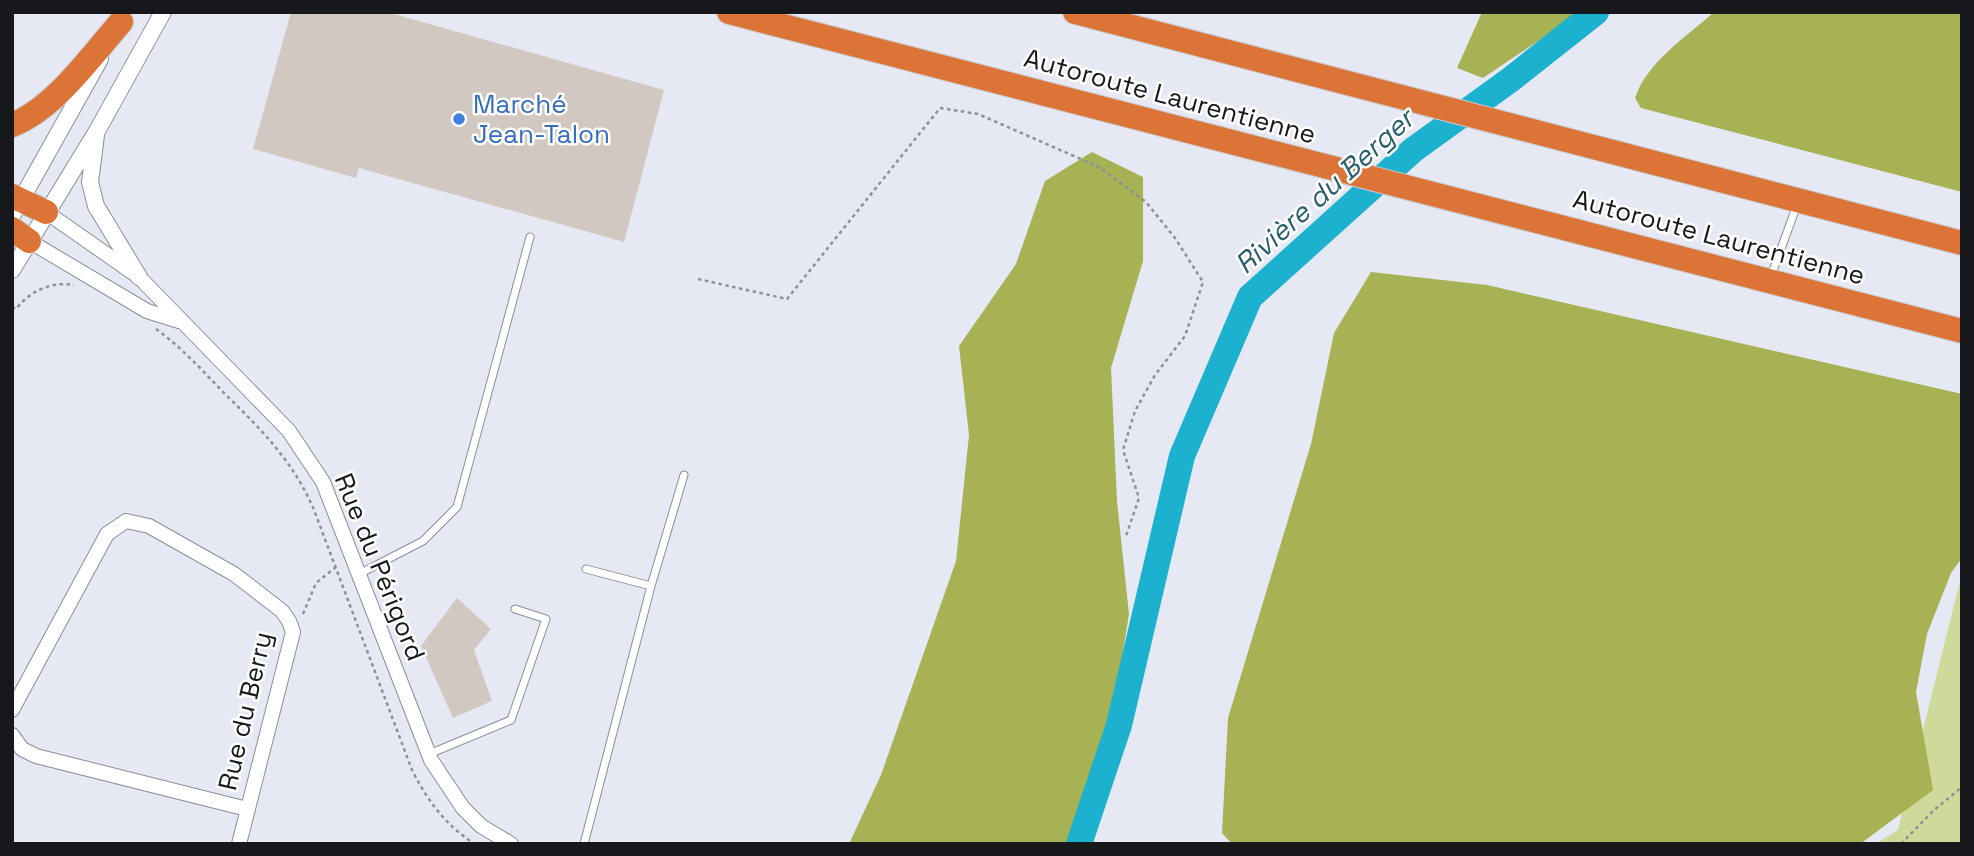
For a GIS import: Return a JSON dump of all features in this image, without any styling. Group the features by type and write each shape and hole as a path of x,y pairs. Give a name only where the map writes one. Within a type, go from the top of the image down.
{"highway":[{"name":"Autoroute Laurentienne","path":"729,12 1962,331"},
{"name":"Autoroute Laurentienne","path":"1075,12 1962,243"},
{"path":"12,125 24,120 56,95 124,17"},
{"path":"15,204 46,212"}],"street":[{"path":"12,270 21,235 46,212 97,131 163,12"},
{"path":"15,204 124,17"},
{"path":"97,131 90,183 96,205 139,277"},
{"name":"Rue du Périgord","path":"46,212 139,277 289,431 323,482 429,755 463,808 481,826 511,844"},
{"name":"Rue du Périgord","path":"21,235 148,311 180,322"},
{"name":"Rue du Berry","path":"12,710 107,534 126,521 149,526 234,574 282,611 293,632 239,844"},
{"name":"Rue du Berry","path":"12,735 22,749 36,756 247,809"}],"lane":[{"path":"1770,280 1798,201"},
{"path":"359,574 423,541 457,507 530,237"},
{"path":"584,844 684,475"},
{"path":"586,569 652,586"},
{"path":"429,755 511,720 546,620 515,609"}],"path":[{"path":"698,279 787,299 940,108 978,114 1099,167 1146,202 1175,238 1203,282 1185,336 1148,387 1135,411 1122,450 1139,498 1126,536"},
{"path":"12,314 14,308 29,295 46,287 67,284 76,286"},
{"path":"152,327 195,363 264,432 299,478 336,567 412,770 425,795 452,828 475,844"},
{"path":"293,632 316,583 336,567"},
{"path":"1901,844 1933,811 1962,787"}],"green space":[{"path":"1482,12 1581,12 1483,78 1457,68"},
{"path":"1714,12 1962,12 1962,192 1641,108 1635,98 1648,73 1668,51"},
{"path":"1092,152 1143,177 1143,261 1111,368 1117,501 1129,614 1103,773 1077,844 849,844 881,775 956,561 969,435 959,346 1016,264 1045,181"},
{"path":"1371,272 1487,285 1962,394 1962,558 1951,573 1927,634 1916,692 1933,790 1860,844 1232,844 1222,833 1228,718 1311,444 1334,333"},
{"path":"1962,573 1962,844 1875,844 1898,830"}],"building":[{"name":"Marché Jean-Talon","path":"291,12 387,12 664,90 624,242 359,168 356,178 253,149"},
{"path":"457,598 491,629 474,650 492,701 453,718 421,646"}],"waterway":[{"name":"Rivière du Berger","path":"1079,844 1119,725 1182,456 1250,297 1413,150 1510,80 1596,12"}],"place":[{"name":"Marché Jean-Talon","path":"459,119"}]}
